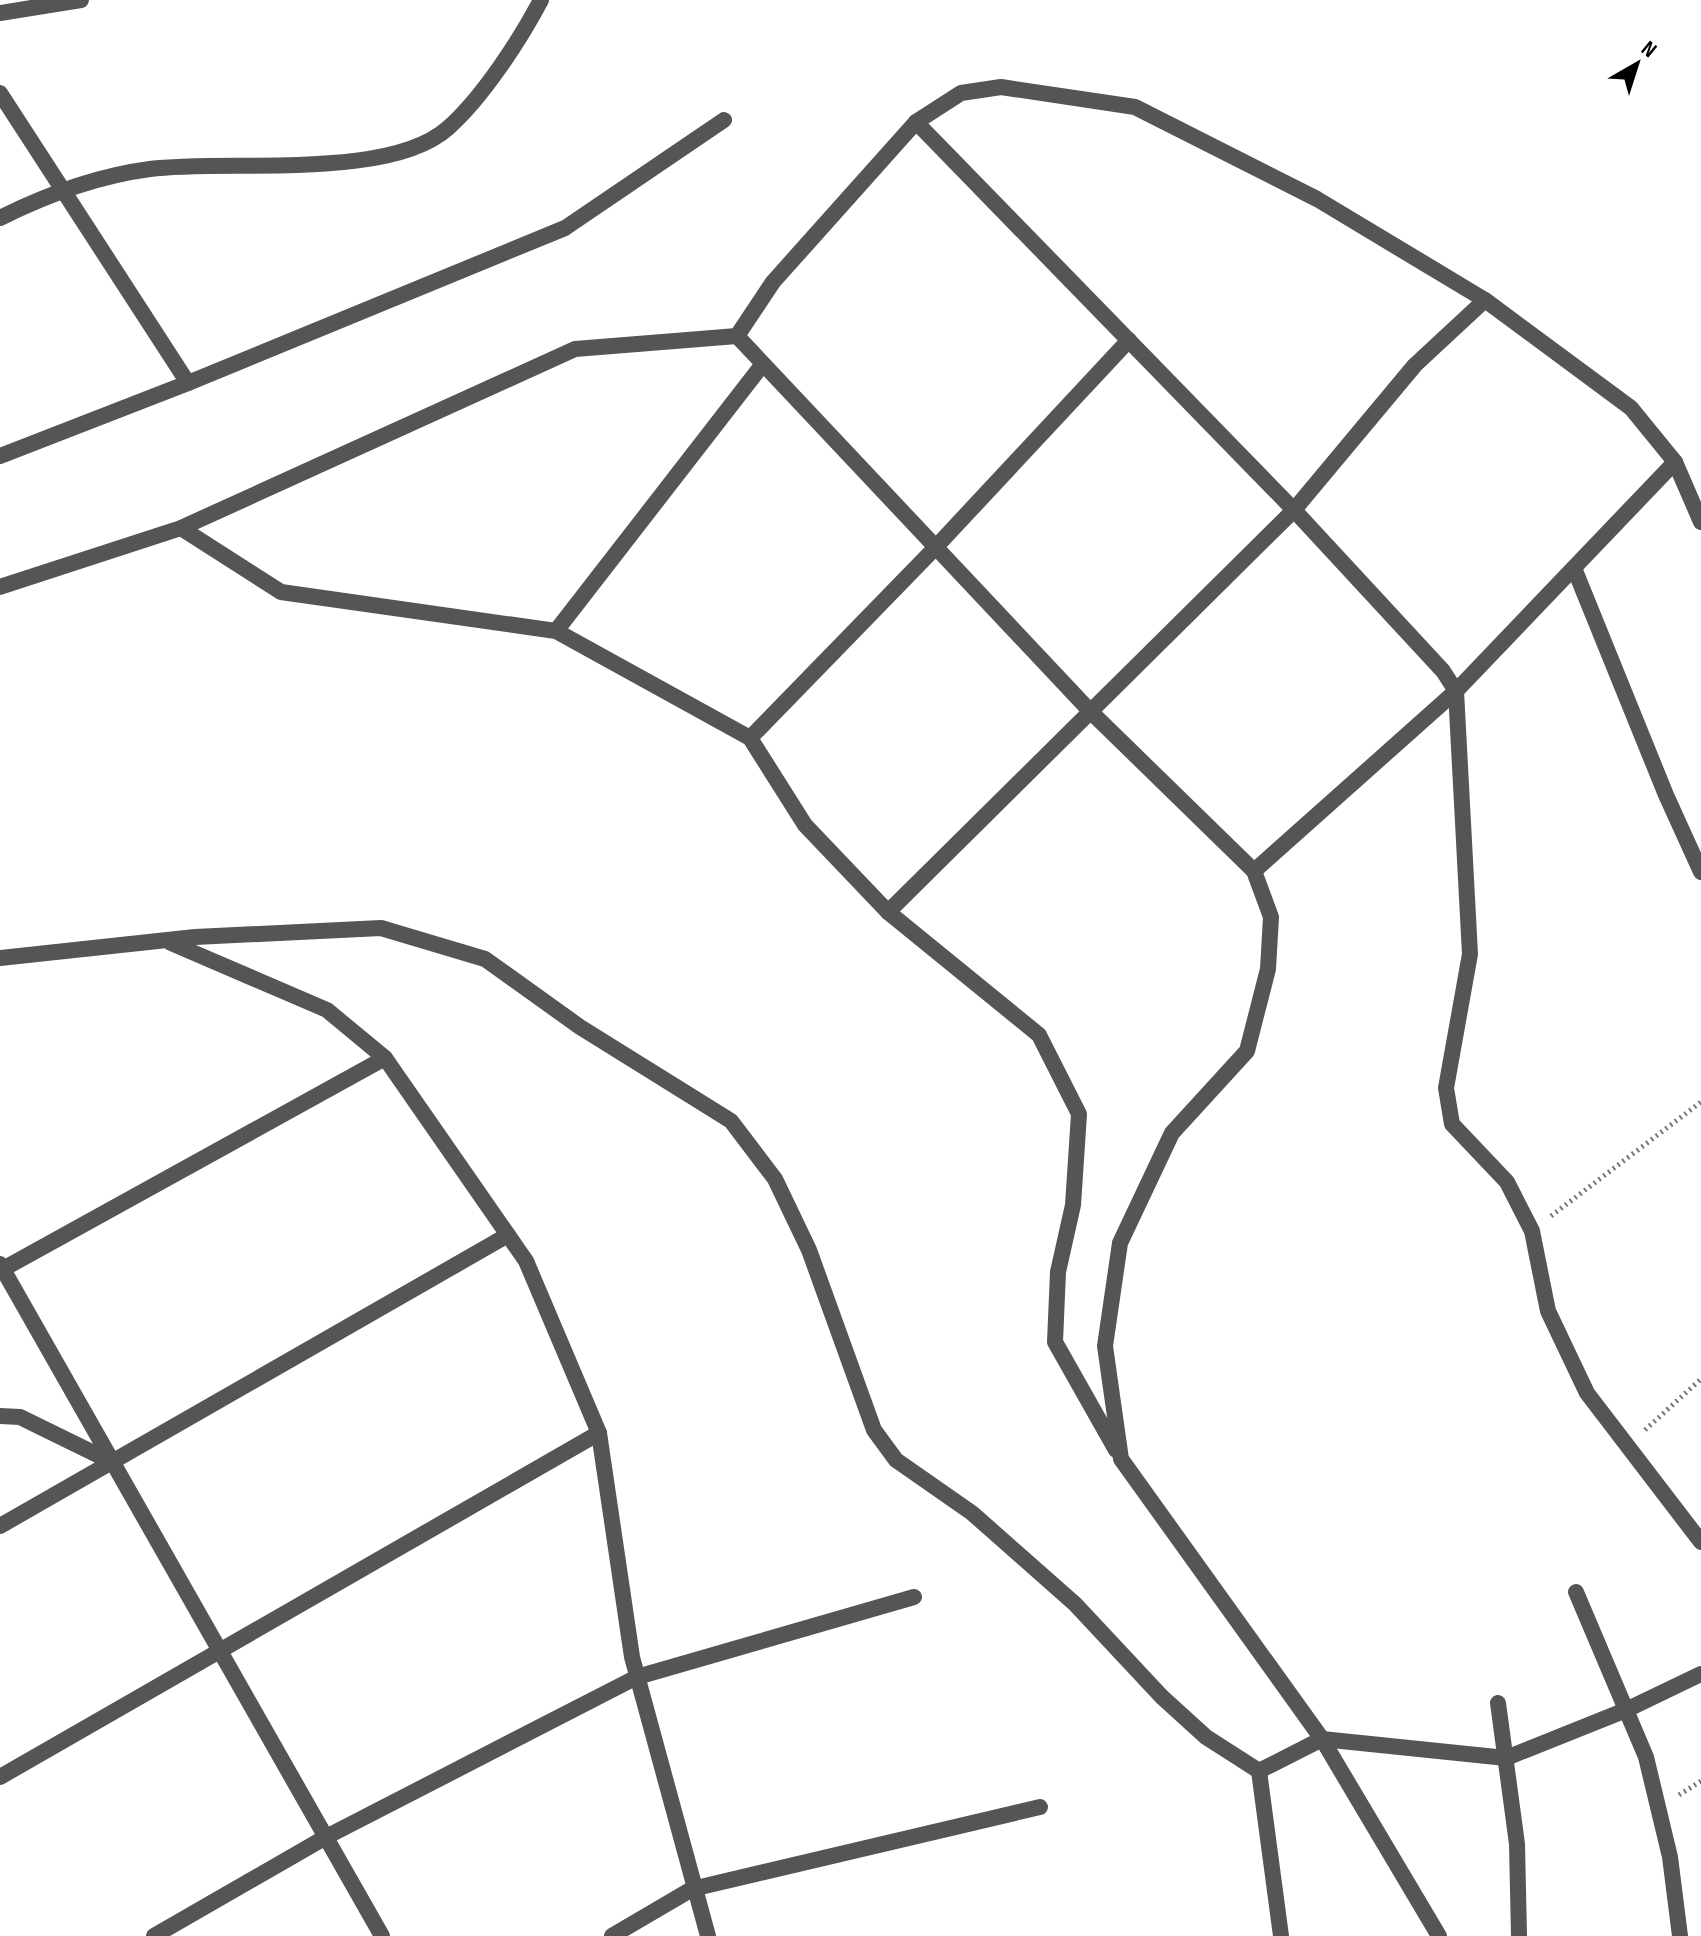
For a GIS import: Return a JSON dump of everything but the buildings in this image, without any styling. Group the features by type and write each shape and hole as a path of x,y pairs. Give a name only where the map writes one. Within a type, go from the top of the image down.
{"street":[{"path":"0,13 81,0"},
{"path":"0,218 59,189 150,169 348,162 401,151 447,129 519,42 541,0"},
{"path":"737,336 773,282 916,122 961,93 1001,87 1135,107 1317,199 1485,300 1631,408 1675,462 1701,522"},
{"path":"0,93 59,189 188,383"},
{"path":"0,456 188,383 565,228 724,120"},
{"path":"916,122 1294,510 1443,671 1456,691 1470,954 1446,1088 1452,1124 1507,1182 1532,1231 1548,1311 1587,1393 1701,1542"},
{"path":"888,912 1294,510 1415,365 1485,300"},
{"path":"737,336 934,549 1090,711 1254,871 1271,917 1268,969 1247,1051 1172,1133 1120,1243 1105,1346 1121,1459"},
{"path":"0,587 181,528 575,349 737,336"},
{"path":"750,738 934,549 1129,340"},
{"path":"556,631 763,364"},
{"path":"1254,871 1456,691 1675,462"},
{"path":"181,528 281,592 556,631 750,738 805,825 888,912 1039,1035 1079,1114 1073,1205 1058,1272 1055,1342 1121,1459 1322,1739 1439,1936"},
{"path":"1574,568 1666,795 1701,872"},
{"path":"0,958 195,937 381,928 485,959 580,1027 731,1121 775,1179 809,1250 874,1430 896,1460 972,1513 1075,1604 1162,1697 1206,1737 1259,1771 1281,1936"},
{"path":"170,942 327,1010 385,1058 526,1261 599,1433 637,1677 692,1889 708,1936"},
{"path":"382,1936 2,1266 385,1058"},
{"path":"0,1526 508,1235"},
{"path":"0,1416 20,1417 114,1463"},
{"path":"0,1777 599,1433"},
{"path":"1576,1592 1646,1757 1670,1857 1680,1936"},
{"path":"154,1936 326,1837 637,1677 914,1597"},
{"path":"1259,1771 1322,1739 1506,1758 1626,1710 1701,1674"},
{"path":"1498,1703 1517,1844 1519,1936"},
{"path":"612,1936 692,1889 1040,1807"}],"path":[{"path":"1532,1231 1701,1102"},
{"path":"1626,1447 1701,1379"}]}
